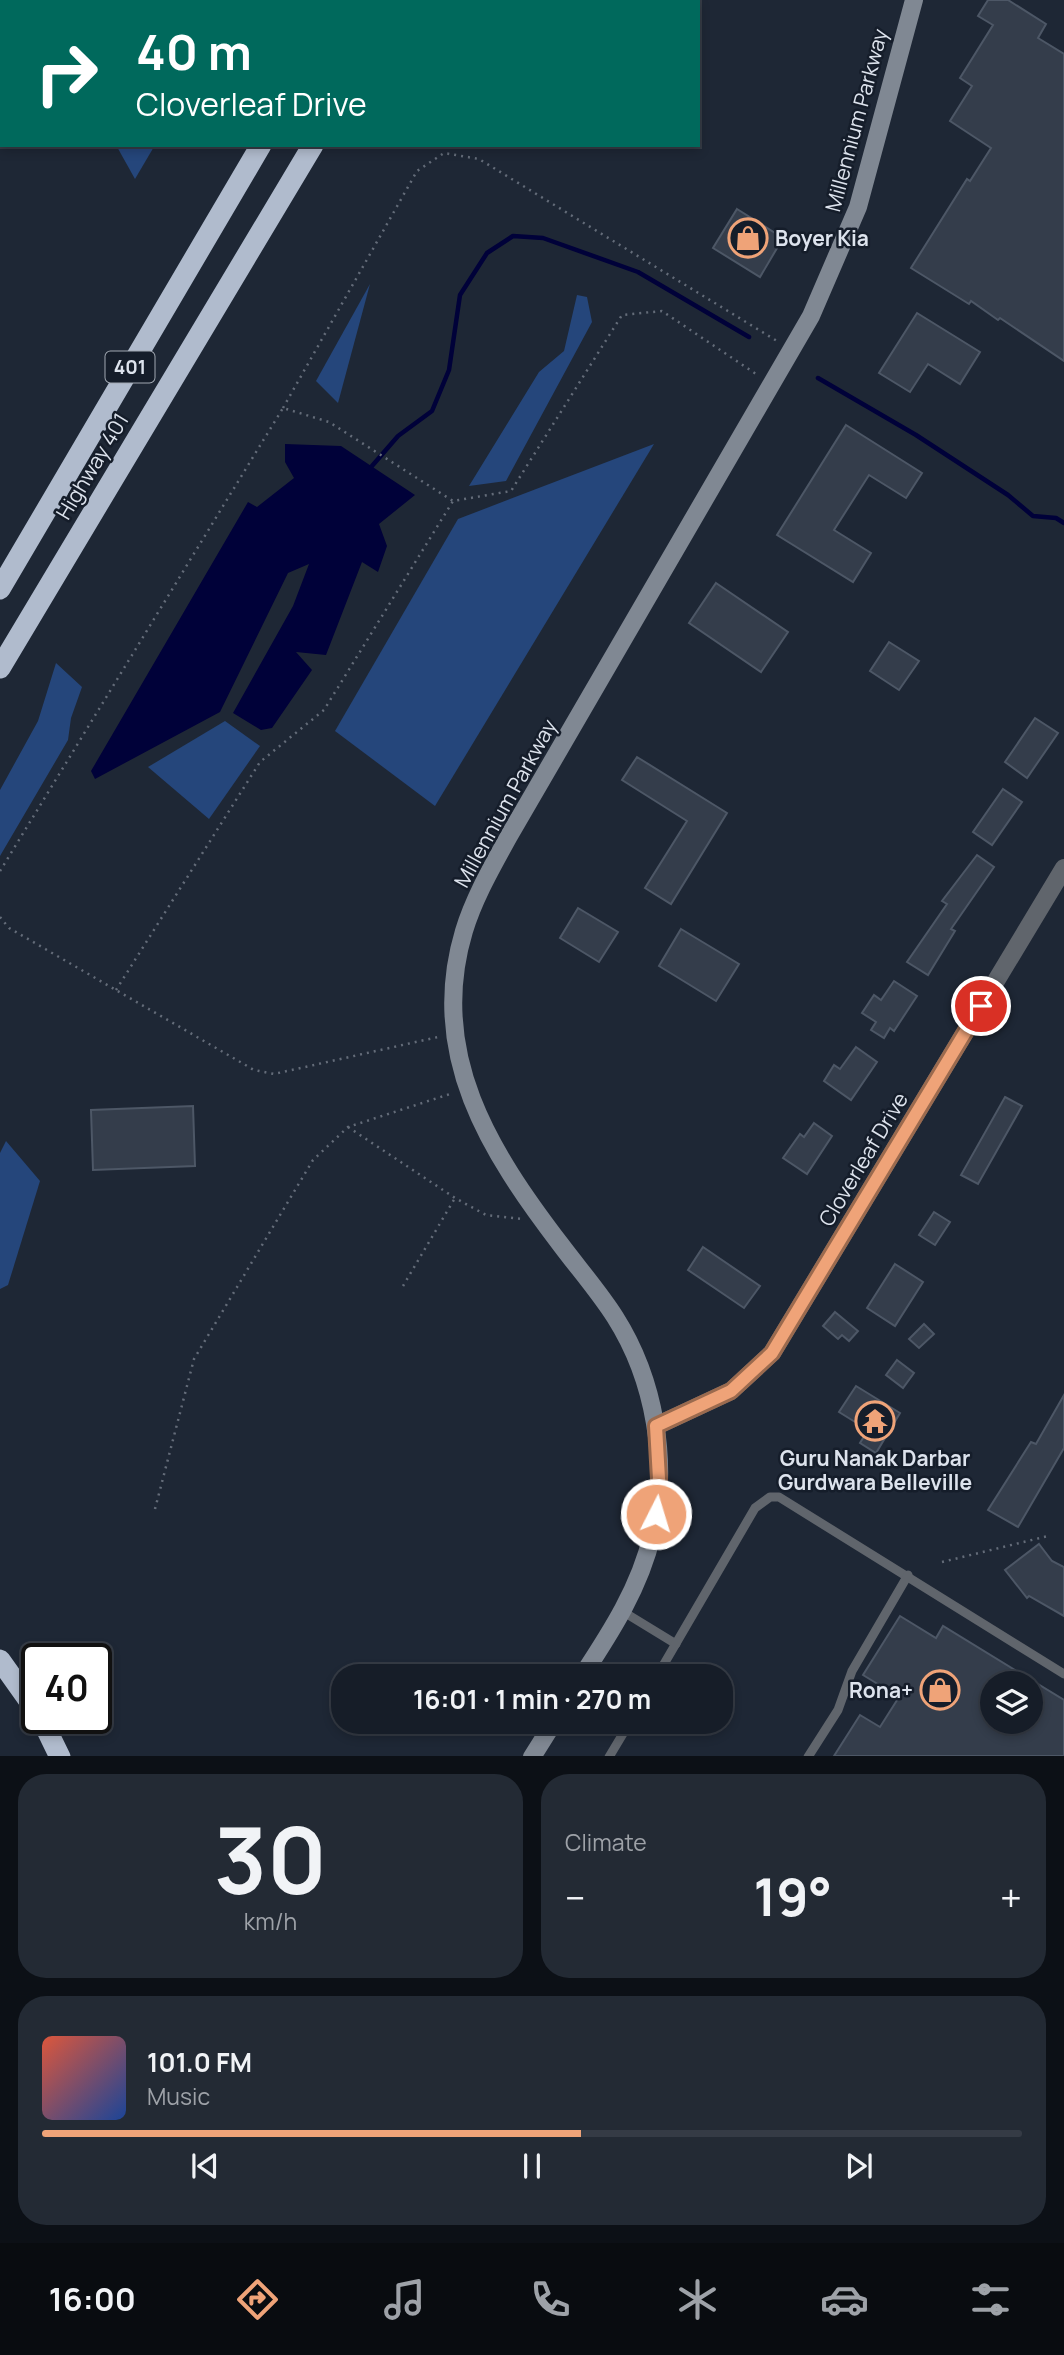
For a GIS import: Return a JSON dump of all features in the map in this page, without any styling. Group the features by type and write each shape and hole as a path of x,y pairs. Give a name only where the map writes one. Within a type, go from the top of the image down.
{"highway":[{"name":"Highway 401","path":"0,589 260,147"},
{"name":"Highway 401","path":"0,668 312,147"},
{"path":"0,1660 21,1690"},
{"path":"49,1734 60,1756"}],"street":[{"name":"Millennium Parkway","path":"590,1664 642,1571 653,1534 659,1479 656,1426 638,1363 615,1316 542,1222 499,1159 466,1088 455,1033 455,994 463,934 484,883 792,350 828,280 858,207 914,0"},
{"name":"Cloverleaf Drive","path":"656,1426 731,1391 772,1353 1064,868"},
{"path":"532,1756 546,1734"}],"lane":[{"path":"664,1664 755,1508 770,1497 789,1500 1064,1674"},
{"path":"808,1756 838,1710 852,1671 908,1575"},
{"path":"622,1611 676,1644"},
{"path":"609,1756 623,1734"}],"path":[{"path":"0,871 283,408 417,171 443,153 479,159 792,350"},
{"path":"283,408 330,422 453,501 511,491 622,315 662,311 772,384"},
{"path":"116,990 260,762 324,710 453,501"},
{"path":"0,916 9,928 254,1070 274,1074 455,1033"},
{"path":"155,1509 194,1359 313,1160 348,1127 466,1088"},
{"path":"348,1127 455,1198 486,1215 542,1222"},
{"path":"403,1286 455,1198"},
{"path":"942,1562 1048,1536"}],"shaded area":[{"path":"117,147 154,147 135,179"},
{"path":"370,284 338,403 316,381"},
{"path":"577,295 587,297 592,322 506,481 469,486 539,372 564,351"},
{"path":"285,444 341,446 415,495 379,524 387,546 378,572 362,562 326,655 296,652 312,670 272,728 261,730 233,713 293,606 309,564 288,573 220,712 95,779 91,771 248,502 257,507 294,478 285,462"},
{"path":"654,444 435,806 335,731 458,519"},
{"path":"56,663 82,687 71,718 68,740 0,856 0,790 38,721"},
{"path":"225,721 260,746 209,819 148,767"},
{"path":"6,1141 40,1181 8,1285 0,1289 0,1153"}],"building":[{"path":"988,0 1008,0 1046,24 1038,38 1064,54 1064,361 1000,318 998,320 971,301 969,304 911,268 967,179 970,181 991,148 950,121 972,86 960,78 993,25 978,16"},
{"path":"737,209 783,238 760,277 713,248"},
{"path":"917,313 980,352 960,384 928,364 910,392 879,373"},
{"path":"846,425 922,473 906,498 869,475 834,530 871,553 853,582 777,535"},
{"path":"716,583 788,632 761,672 689,623"},
{"path":"889,642 919,661 899,690 870,671"},
{"path":"1035,718 1058,733 1027,778 1005,762"},
{"path":"637,757 727,813 671,904 645,888 687,821 622,780"},
{"path":"1003,789 1022,802 992,845 973,832"},
{"path":"977,855 994,867 951,929 955,931 928,975 907,962 947,904 942,901"},
{"path":"578,908 618,932 599,962 560,938"},
{"path":"681,929 739,964 716,1001 659,966"},
{"path":"894,981 917,996 894,1031 890,1028 884,1038 871,1030 876,1022 862,1013 874,995 881,1000"},
{"path":"856,1047 877,1062 851,1100 824,1081 834,1065 840,1069"},
{"path":"1005,1097 1022,1106 978,1184 961,1175"},
{"path":"193,1106 195,1166 93,1170 91,1110"},
{"path":"814,1123 832,1136 807,1174 783,1158 800,1134 804,1137"},
{"path":"934,1212 950,1222 935,1245 919,1235"},
{"path":"703,1247 760,1286 744,1308 688,1270"},
{"path":"895,1264 923,1282 895,1326 867,1308"},
{"path":"835,1312 858,1331 849,1341 842,1335 838,1339 823,1326"},
{"path":"924,1324 934,1334 919,1348 909,1339"},
{"path":"897,1360 914,1373 903,1388 886,1375"},
{"name":"Guru Nanak Darbar Gurdwara Belleville","path":"856,1386 900,1413 876,1453 860,1443 868,1430 839,1412"},
{"path":"1064,1395 1064,1448 1018,1527 988,1510 1031,1442 1036,1444"},
{"path":"1039,1544 1052,1561 1064,1567 1064,1616 1029,1596 1027,1598 1005,1570"},
{"name":"Rona+","path":"900,1616 936,1638 943,1626 1017,1671 980,1671 980,1734 1043,1734 1043,1687 1064,1700 1064,1756 834,1756 860,1715 880,1727 899,1697 863,1675"}],"waterway":[{"path":"372,466 398,436 432,411 449,370 460,295 487,253 513,236 543,238 638,272 749,337"},
{"path":"818,378 916,435 1008,495 1033,516 1056,518 1064,523"}],"place":[{"name":"Boyer Kia","path":"748,238"},
{"name":"Guru Nanak Darbar Gurdwara Belleville","path":"875,1421"},
{"name":"Rona+","path":"940,1690"}],"route":[{"path":"656,1514 659,1479 656,1426 731,1391 772,1353 981,1006"}]}
